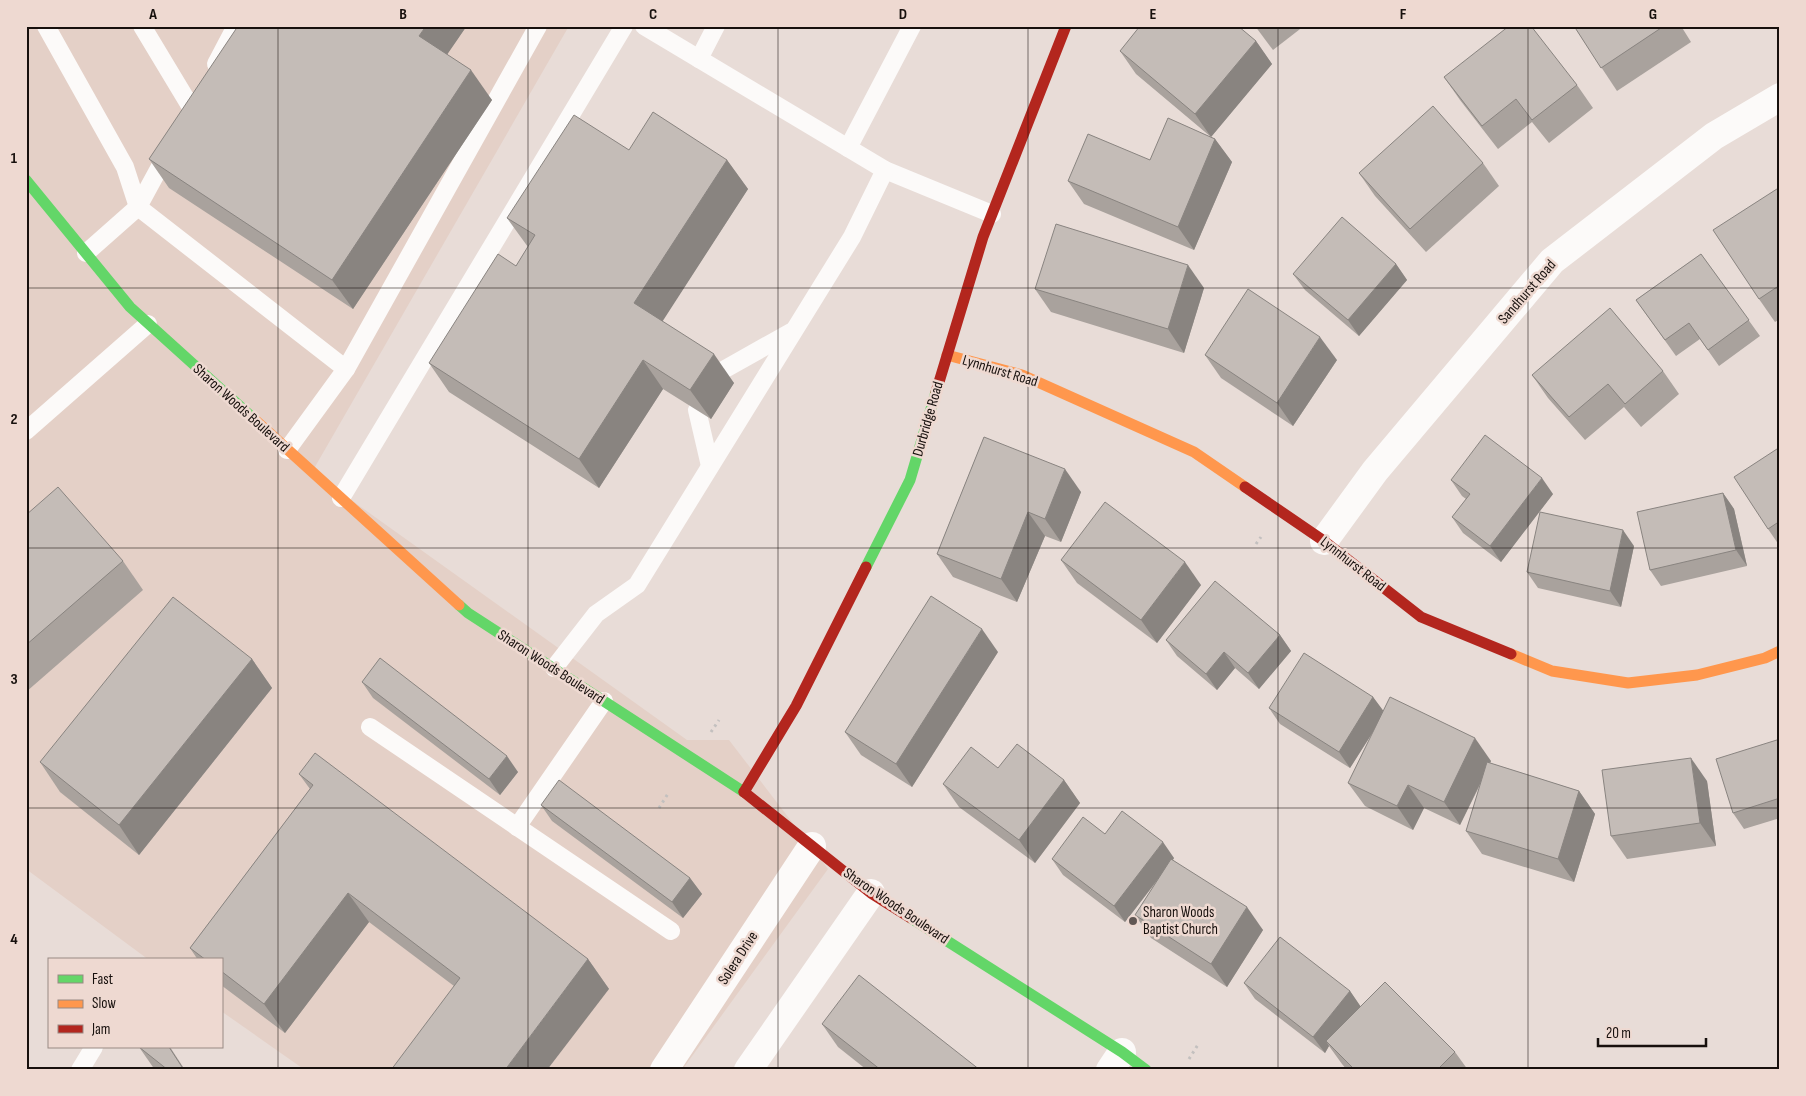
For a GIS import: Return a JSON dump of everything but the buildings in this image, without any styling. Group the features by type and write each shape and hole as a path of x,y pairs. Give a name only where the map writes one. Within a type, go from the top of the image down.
{"street":[{"name":"Durbridge Road","path":"744,792 796,706 910,480 983,237 1066,26"},
{"name":"Sandhurst Road","path":"1324,541 1375,471 1552,261 1714,136 1780,96"},
{"name":"Sharon Woods Boulevard","path":"26,180 130,307 468,613 744,792 871,893 1116,1061 1146,1070"},
{"name":"Lynnhurst Road","path":"947,355 1022,375 1194,452 1324,541 1421,617 1552,671 1628,683 1697,675 1765,658 1780,651"},
{"name":"Solera Drive","path":"664,1070 812,846"},
{"path":"748,1070 871,893"}],"lane":[{"path":"46,26 125,167 138,207 346,370"},
{"path":"142,26 192,109"},
{"path":"210,76 236,26"},
{"path":"287,450 346,370 538,26"},
{"path":"341,498 624,26"},
{"path":"644,26 885,170 992,214"},
{"path":"699,59 716,26"},
{"path":"848,148 912,26"},
{"path":"86,253 138,207 201,92"},
{"path":"554,668 596,614 637,585 852,237 885,170"},
{"path":"26,431 148,324"},
{"path":"718,373 794,331"},
{"path":"697,410 710,466"},
{"path":"517,827 604,701"},
{"path":"370,727 671,931"},
{"path":"80,1070 93,1048"}],"path":[{"path":"707,738 718,720"},
{"path":"659,808 669,792"},
{"path":"1189,1059 1199,1043"}],"shaded area":[{"path":"26,26 569,26 312,472 687,740 729,740 828,869 682,1070 305,1070 222,1012 222,958 146,958 26,869"}],"traffic: fast":[{"path":"26,180 130,307 254,419"},
{"path":"866,567 910,480 936,392"},
{"path":"459,605 468,613 744,792"},
{"path":"911,918 1122,1052 1146,1070"}],"traffic: slow":[{"path":"947,355 1022,375 1194,452 1245,487"},
{"path":"254,419 459,605"},
{"path":"1511,654 1552,671 1628,683 1697,675 1765,658 1780,651"}],"traffic: jam":[{"path":"936,392 983,237 1066,26"},
{"path":"1245,487 1324,541 1421,617 1511,654"},
{"path":"744,792 796,706 866,567"},
{"path":"744,792 871,893 911,918"}],"place":[{"name":"Sharon Woods Baptist Church","path":"1133,921"}]}
